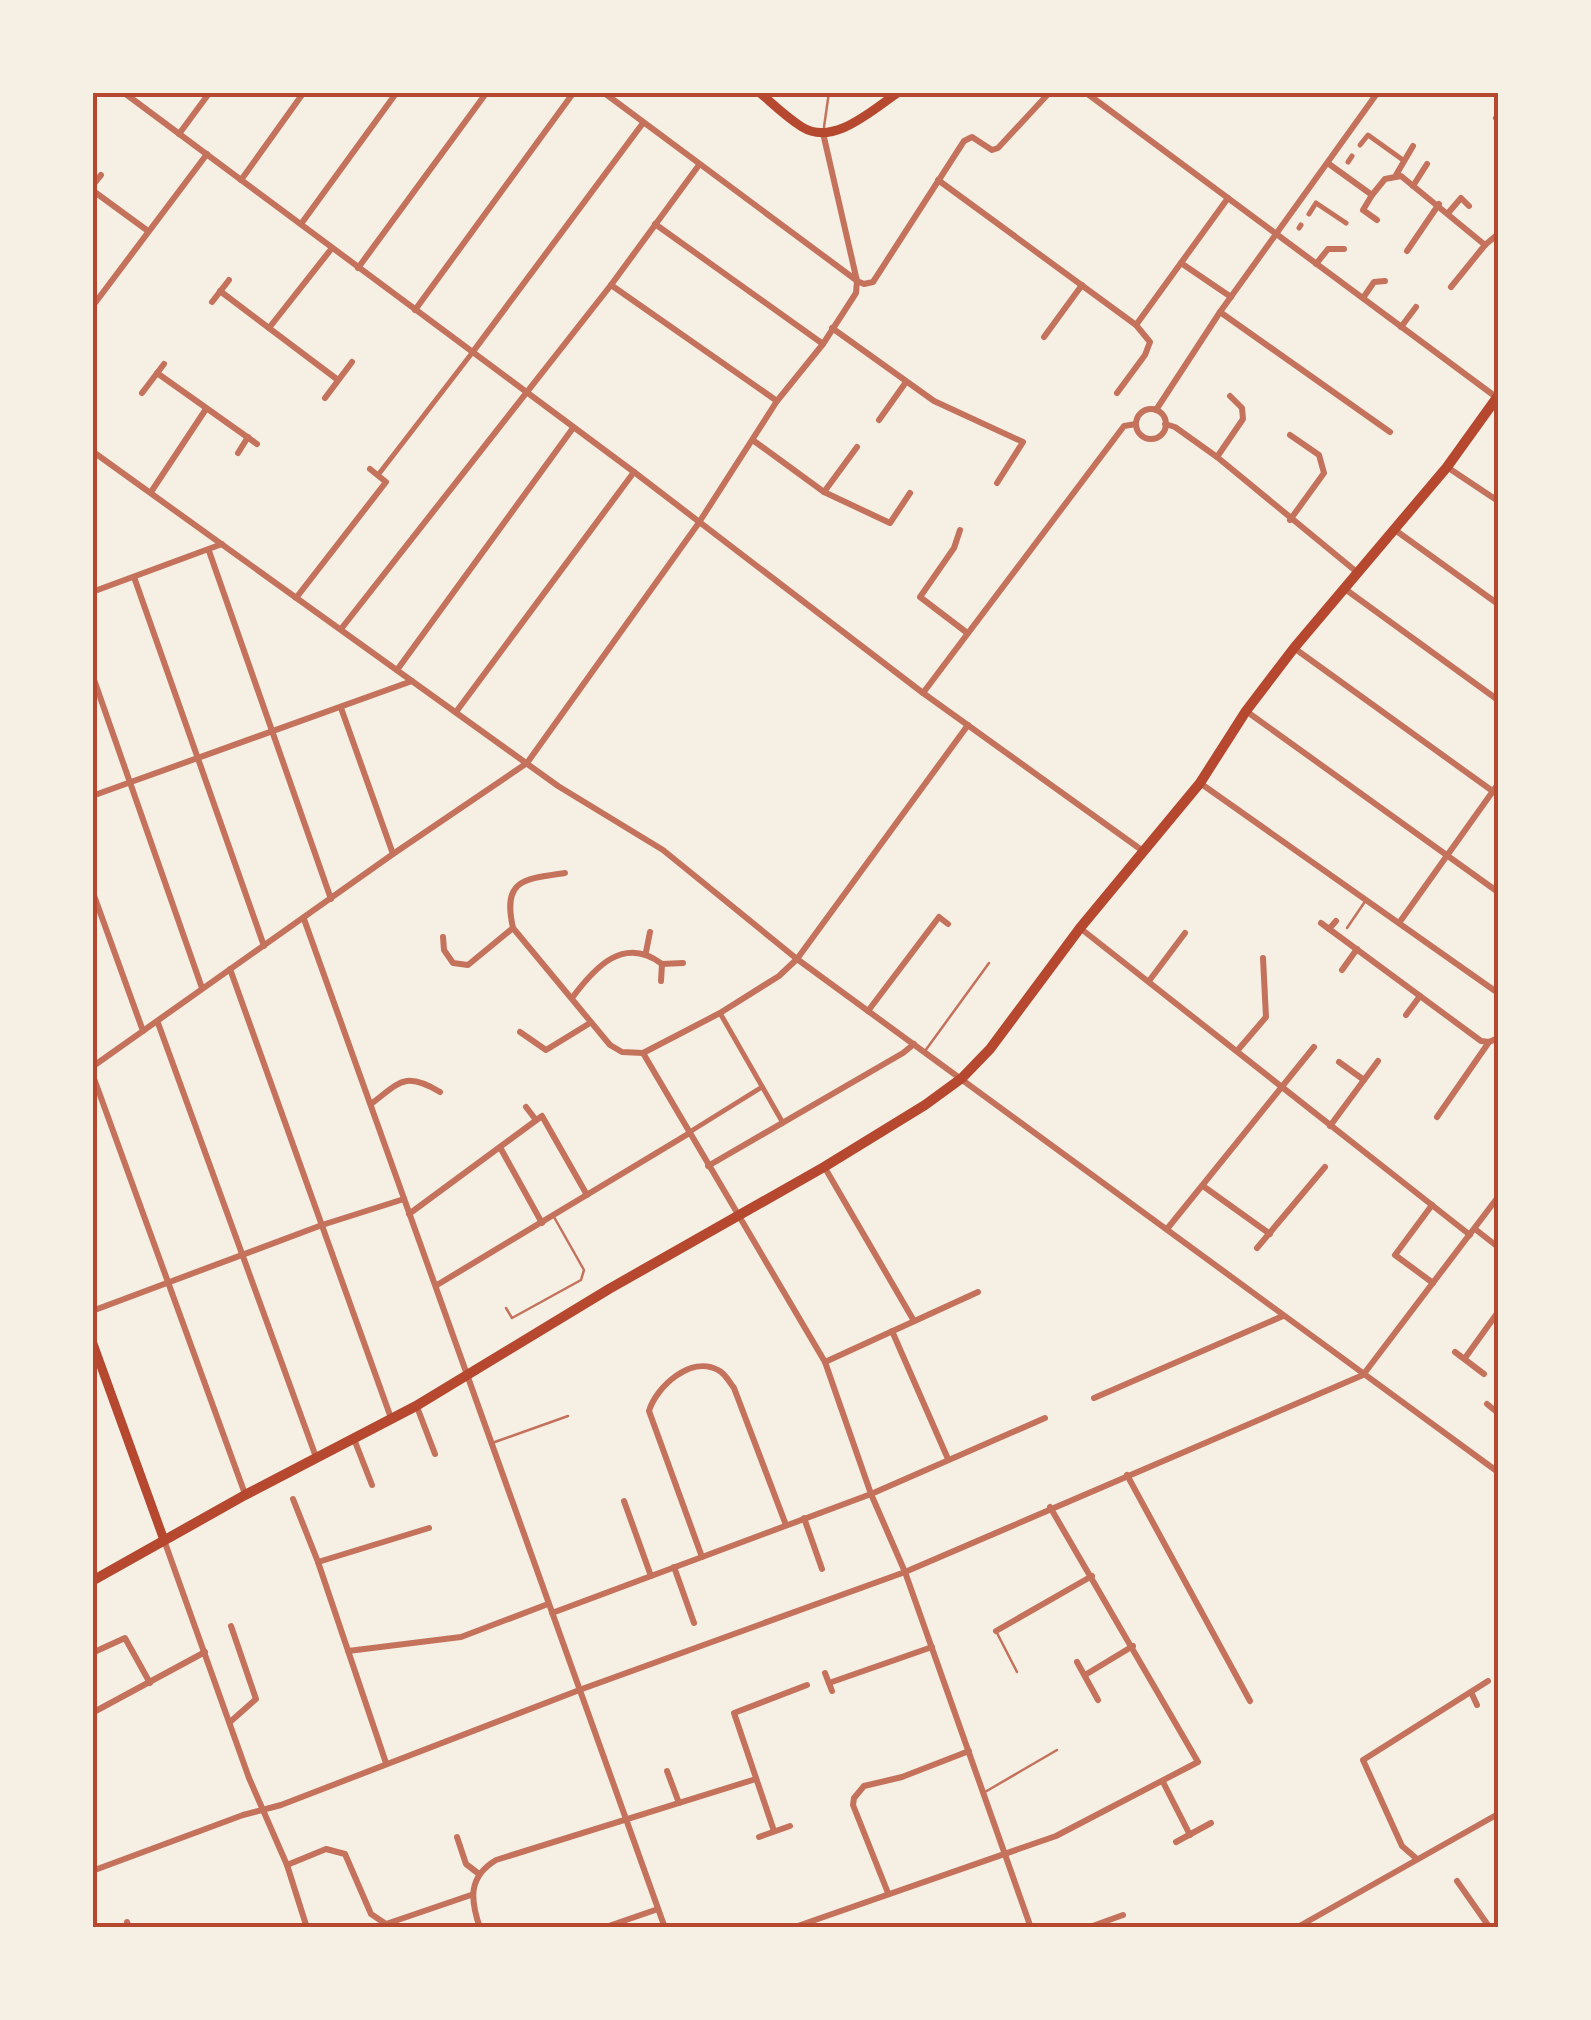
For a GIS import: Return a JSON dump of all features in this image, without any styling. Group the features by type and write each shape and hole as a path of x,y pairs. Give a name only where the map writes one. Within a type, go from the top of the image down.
{"highway":[{"path":"92,1581 416,1406 926,1105 962,1078 990,1049 1080,928 1200,783 1294,648 1447,467 1498,397"}],"main road":[{"path":"758,92 802,127 824,133 842,129 899,92"},
{"path":"92,1341 164,1540"}],"street":[{"path":"122,92 634,472 923,693 1144,852"},
{"path":"180,134 210,92"},
{"path":"241,180 304,92"},
{"path":"301,224 397,92"},
{"path":"358,268 486,92"},
{"path":"415,310 574,92"},
{"path":"604,92 864,284 874,282 964,141 972,138 992,150 998,148 1050,92"},
{"path":"1085,92 1498,397"},
{"path":"1156,410 1220,312 1378,92"},
{"path":"378,476 643,122"},
{"path":"245,1496 92,1070 202,988 528,764 698,524 776,401 823,344 856,292 857,281 824,133"},
{"path":"1351,158 1368,135 1403,160"},
{"path":"1396,176 1413,146"},
{"path":"92,307 207,154"},
{"path":"1329,164 1372,195"},
{"path":"1413,186 1427,164"},
{"path":"341,630 612,285 698,165"},
{"path":"101,175 92,188 148,231"},
{"path":"1377,220 1363,210 1385,179 1396,176 1439,204 1485,245"},
{"path":"938,180 1136,324 1150,342 1118,393"},
{"path":"1136,324 1228,198"},
{"path":"1448,212 1461,198 1469,206"},
{"path":"1301,225 1316,203 1346,223"},
{"path":"1408,250 1439,204"},
{"path":"655,224 823,344"},
{"path":"1451,288 1498,234"},
{"path":"270,328 332,248"},
{"path":"1316,264 1328,249 1344,249"},
{"path":"1181,263 1231,297"},
{"path":"212,302 229,280"},
{"path":"1363,298 1374,282 1385,281"},
{"path":"612,285 776,401"},
{"path":"1044,337 1082,285"},
{"path":"220,291 338,380"},
{"path":"1401,327 1416,307"},
{"path":"1220,312 1390,432"},
{"path":"832,328 934,401 1022,442 997,483"},
{"path":"325,398 352,362"},
{"path":"142,393 164,364"},
{"path":"157,374 257,444"},
{"path":"879,420 906,382"},
{"path":"1217,457 1243,419 1242,408 1230,396"},
{"path":"150,492 206,409"},
{"path":"1156,410 1166,424 1162,434 1150,439 1139,434 1136,424 1144,411 1156,410"},
{"path":"923,693 1124,426 1136,424"},
{"path":"1166,424 1217,457 1358,573"},
{"path":"397,670 573,428"},
{"path":"1290,435 1319,454 1324,473 1290,520"},
{"path":"238,452 248,438"},
{"path":"754,441 824,492 890,524 910,494"},
{"path":"824,492 857,447"},
{"path":"92,451 528,764 663,850 797,959 1362,1375 1497,1468"},
{"path":"1447,467 1498,501"},
{"path":"296,598 386,482 370,469"},
{"path":"456,712 634,472"},
{"path":"960,530 954,548 920,598 966,632"},
{"path":"1395,530 1498,604"},
{"path":"92,592 222,544"},
{"path":"209,550 330,900"},
{"path":"134,578 264,946"},
{"path":"1344,589 1498,700"},
{"path":"1294,648 1497,790 1399,923"},
{"path":"92,674 202,988"},
{"path":"92,796 413,681"},
{"path":"341,708 393,854"},
{"path":"1246,712 1498,892"},
{"path":"565,873 525,879 512,892 508,906 513,928 610,1046 622,1052 643,1053 780,976 797,959 968,725"},
{"path":"1200,783 1498,994"},
{"path":"92,890 143,1031"},
{"path":"868,1011 939,917 948,924"},
{"path":"304,918 665,1928"},
{"path":"1330,929 1336,921"},
{"path":"1321,922 1482,1041 1489,1042"},
{"path":"443,937 444,950 453,963 468,965 513,928"},
{"path":"1080,928 1432,1205 1498,1247"},
{"path":"646,952 650,932"},
{"path":"1148,981 1185,933"},
{"path":"1342,970 1357,950"},
{"path":"572,998 588,977 612,958 628,952 646,952 662,964 683,963"},
{"path":"1238,1051 1266,1017 1263,958"},
{"path":"661,982 662,964"},
{"path":"230,970 391,1418"},
{"path":"1406,1014 1420,996"},
{"path":"720,1012 782,1123"},
{"path":"158,1022 316,1457"},
{"path":"520,1032 546,1050 590,1022"},
{"path":"1437,1118 1489,1042 1498,1038"},
{"path":"708,1166 914,1044"},
{"path":"1167,1229 1314,1046"},
{"path":"643,1053 825,1362 871,1494 905,1572 1031,1928"},
{"path":"1330,1126 1378,1061"},
{"path":"1339,1062 1364,1080"},
{"path":"371,1104 407,1079 420,1080 440,1092"},
{"path":"438,1285 762,1087"},
{"path":"526,1107 539,1118 587,1195"},
{"path":"409,1214 539,1118"},
{"path":"501,1149 542,1223"},
{"path":"824,1166 914,1321"},
{"path":"1258,1248 1325,1167"},
{"path":"1203,1186 1270,1234"},
{"path":"92,1870 905,1572 1362,1375 1498,1197"},
{"path":"92,1311 322,1224 404,1199"},
{"path":"1432,1205 1395,1255 1433,1283"},
{"path":"825,1362 978,1292"},
{"path":"1464,1358 1498,1312"},
{"path":"1094,1398 1284,1316"},
{"path":"892,1331 948,1459"},
{"path":"1455,1352 1484,1374"},
{"path":"702,1557 649,1412 660,1388 688,1370 712,1367 723,1372 734,1388 786,1526"},
{"path":"1487,1404 1498,1413"},
{"path":"416,1406 436,1454"},
{"path":"552,1613 871,1494 1045,1418"},
{"path":"354,1438 372,1485"},
{"path":"1126,1475 1250,1700"},
{"path":"293,1499 386,1763"},
{"path":"624,1501 651,1576"},
{"path":"792,1928 1056,1836 1198,1762 1050,1507"},
{"path":"804,1518 822,1569"},
{"path":"318,1562 428,1528"},
{"path":"164,1540 262,1810 287,1865 307,1928"},
{"path":"674,1567 694,1624"},
{"path":"996,1630 1092,1576"},
{"path":"348,1651 460,1637 548,1604"},
{"path":"230,1722 256,1699 231,1626"},
{"path":"92,1653 125,1638 150,1683"},
{"path":"1085,1674 1133,1646"},
{"path":"825,1673 830,1687 932,1647"},
{"path":"92,1713 205,1652"},
{"path":"1077,1662 1098,1700"},
{"path":"1417,1859 1402,1846 1363,1760 1488,1682"},
{"path":"774,1832 734,1713 806,1685"},
{"path":"1471,1692 1478,1705"},
{"path":"888,1894 854,1798 864,1786 902,1777 969,1751"},
{"path":"668,1771 679,1804"},
{"path":"480,1928 471,1896 479,1874 496,1860 756,1779"},
{"path":"1162,1782 1190,1835"},
{"path":"1296,1928 1498,1814"},
{"path":"1176,1842 1212,1823"},
{"path":"759,1836 790,1826"},
{"path":"457,1837 466,1864 479,1874"},
{"path":"287,1865 326,1849 345,1854 371,1914 386,1924 471,1896"},
{"path":"1457,1881 1490,1928"},
{"path":"604,1928 658,1909"},
{"path":"1087,1928 1123,1915"}],"lane":[{"path":"824,133 828,92"},
{"path":"1347,928 1367,900"},
{"path":"924,1052 989,963"},
{"path":"506,1308 512,1318 581,1280 584,1270 553,1216"},
{"path":"490,1444 568,1416"},
{"path":"996,1630 1018,1672"},
{"path":"984,1792 1057,1750"}]}
